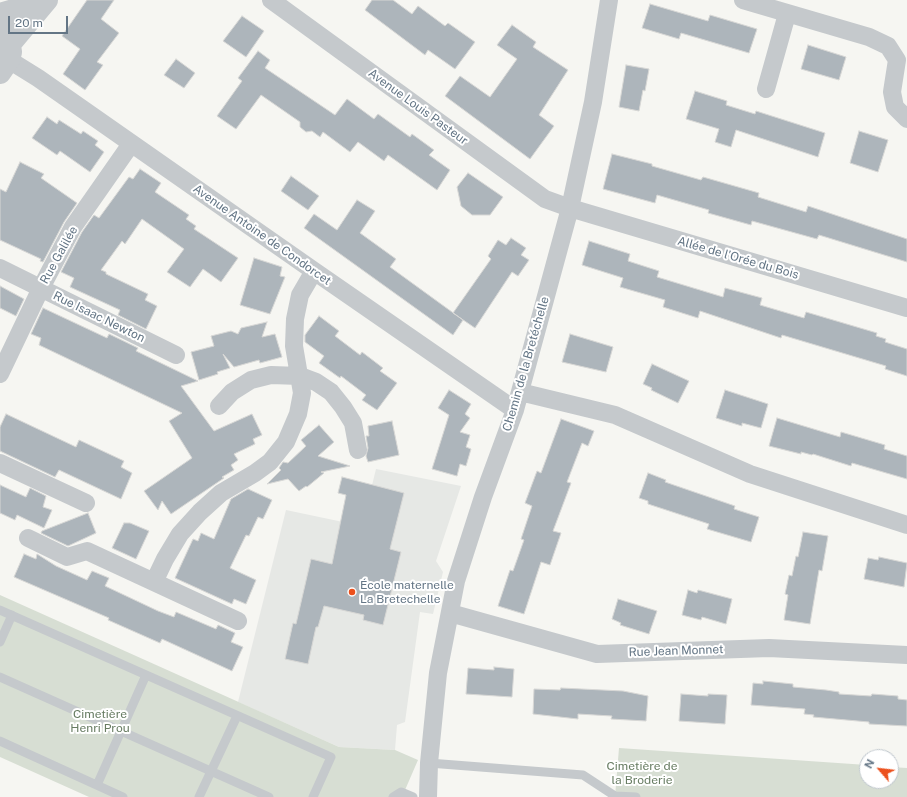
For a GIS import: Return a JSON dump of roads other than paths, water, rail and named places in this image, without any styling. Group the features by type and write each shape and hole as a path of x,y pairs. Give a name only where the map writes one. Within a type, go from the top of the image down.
{"street":[{"path":"0,14 47,0"},
{"path":"7,59 47,0"},
{"name":"Avenue Louis Pasteur","path":"270,0 545,199 570,208"},
{"name":"Chemin de la Bretéchelle","path":"428,797 429,763 438,673 456,581 482,497 515,410 570,208 594,102 609,0"},
{"path":"743,0 868,37 888,46 896,60 892,92 895,107 907,119"},
{"path":"766,89 787,14"},
{"path":"0,21 8,32 7,59"},
{"name":"Avenue Antoine de Condorcet","path":"7,59 38,78 515,410"},
{"name":"Rue Galilée","path":"0,374 41,288 74,227 131,144"},
{"name":"Allée de l'Orée du Bois","path":"570,208 907,308"},
{"name":"Rue Isaac Newton","path":"0,268 176,354"},
{"path":"154,582 165,559 180,534 200,512 221,493 255,473 270,462 286,442 298,414 302,393 294,346 295,319 300,295 314,271"},
{"path":"219,406 232,392 251,380 271,375 300,376 316,382 331,392 343,407 353,423 358,450"},
{"path":"520,392 615,415 750,474 907,525"},
{"path":"0,463 86,503"},
{"path":"28,538 67,557 87,551 238,621"},
{"name":"Rue Jean Monnet","path":"450,613 597,654 769,648 907,655"}],"lane":[{"path":"0,610 331,758 313,797"},
{"path":"0,642 12,616"},
{"path":"96,785 146,675"},
{"path":"0,677 269,797"},
{"path":"199,797 237,716"},
{"path":"0,742 123,797"},
{"path":"429,763 583,775 616,796 636,797"},
{"path":"393,797 401,792 413,797"}],"place":[{"name":"École maternelle La Bretechelle","path":"352,592"}],"park label":[{"name":"Cimetière Henri Prou","path":"100,721"},
{"name":"Cimetière de la Broderie","path":"642,773"}]}
